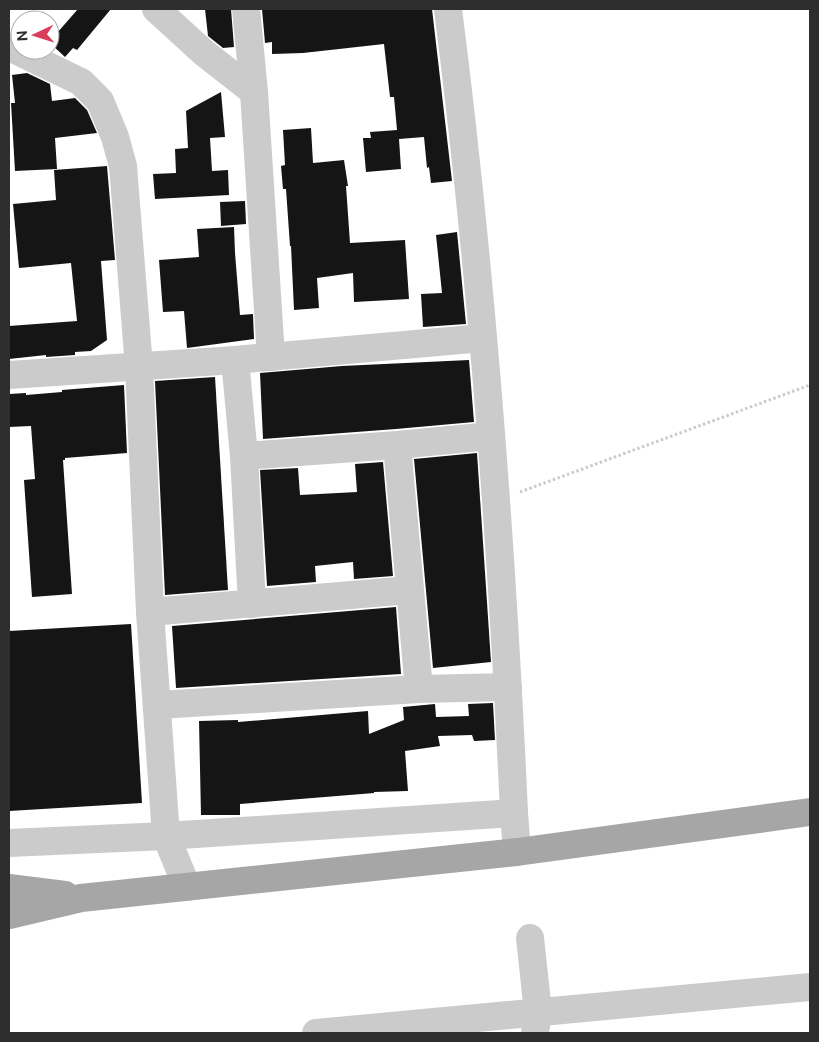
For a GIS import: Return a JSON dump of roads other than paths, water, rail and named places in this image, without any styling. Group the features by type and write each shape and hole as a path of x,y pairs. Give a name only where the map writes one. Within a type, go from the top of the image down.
{"main road":[{"path":"9,915 81,898 517,852 810,812"},
{"path":"9,888 81,898"}],"street":[{"path":"156,9 203,52 254,92"},
{"path":"246,9 254,92 271,357"},
{"path":"448,9 459,94 483,338 496,501 517,852"},
{"path":"9,47 81,82 100,101 115,137 123,166 139,367 150,612 166,836 187,886"},
{"path":"9,375 235,360 483,338"},
{"path":"235,360 244,456 252,604"},
{"path":"244,456 491,436"},
{"path":"397,445 420,689"},
{"path":"150,612 410,590"},
{"path":"158,705 420,689 508,687"},
{"path":"9,843 166,836 514,813"},
{"path":"530,938 537,1023"},
{"path":"316,1033 537,1023 810,986"}]}
